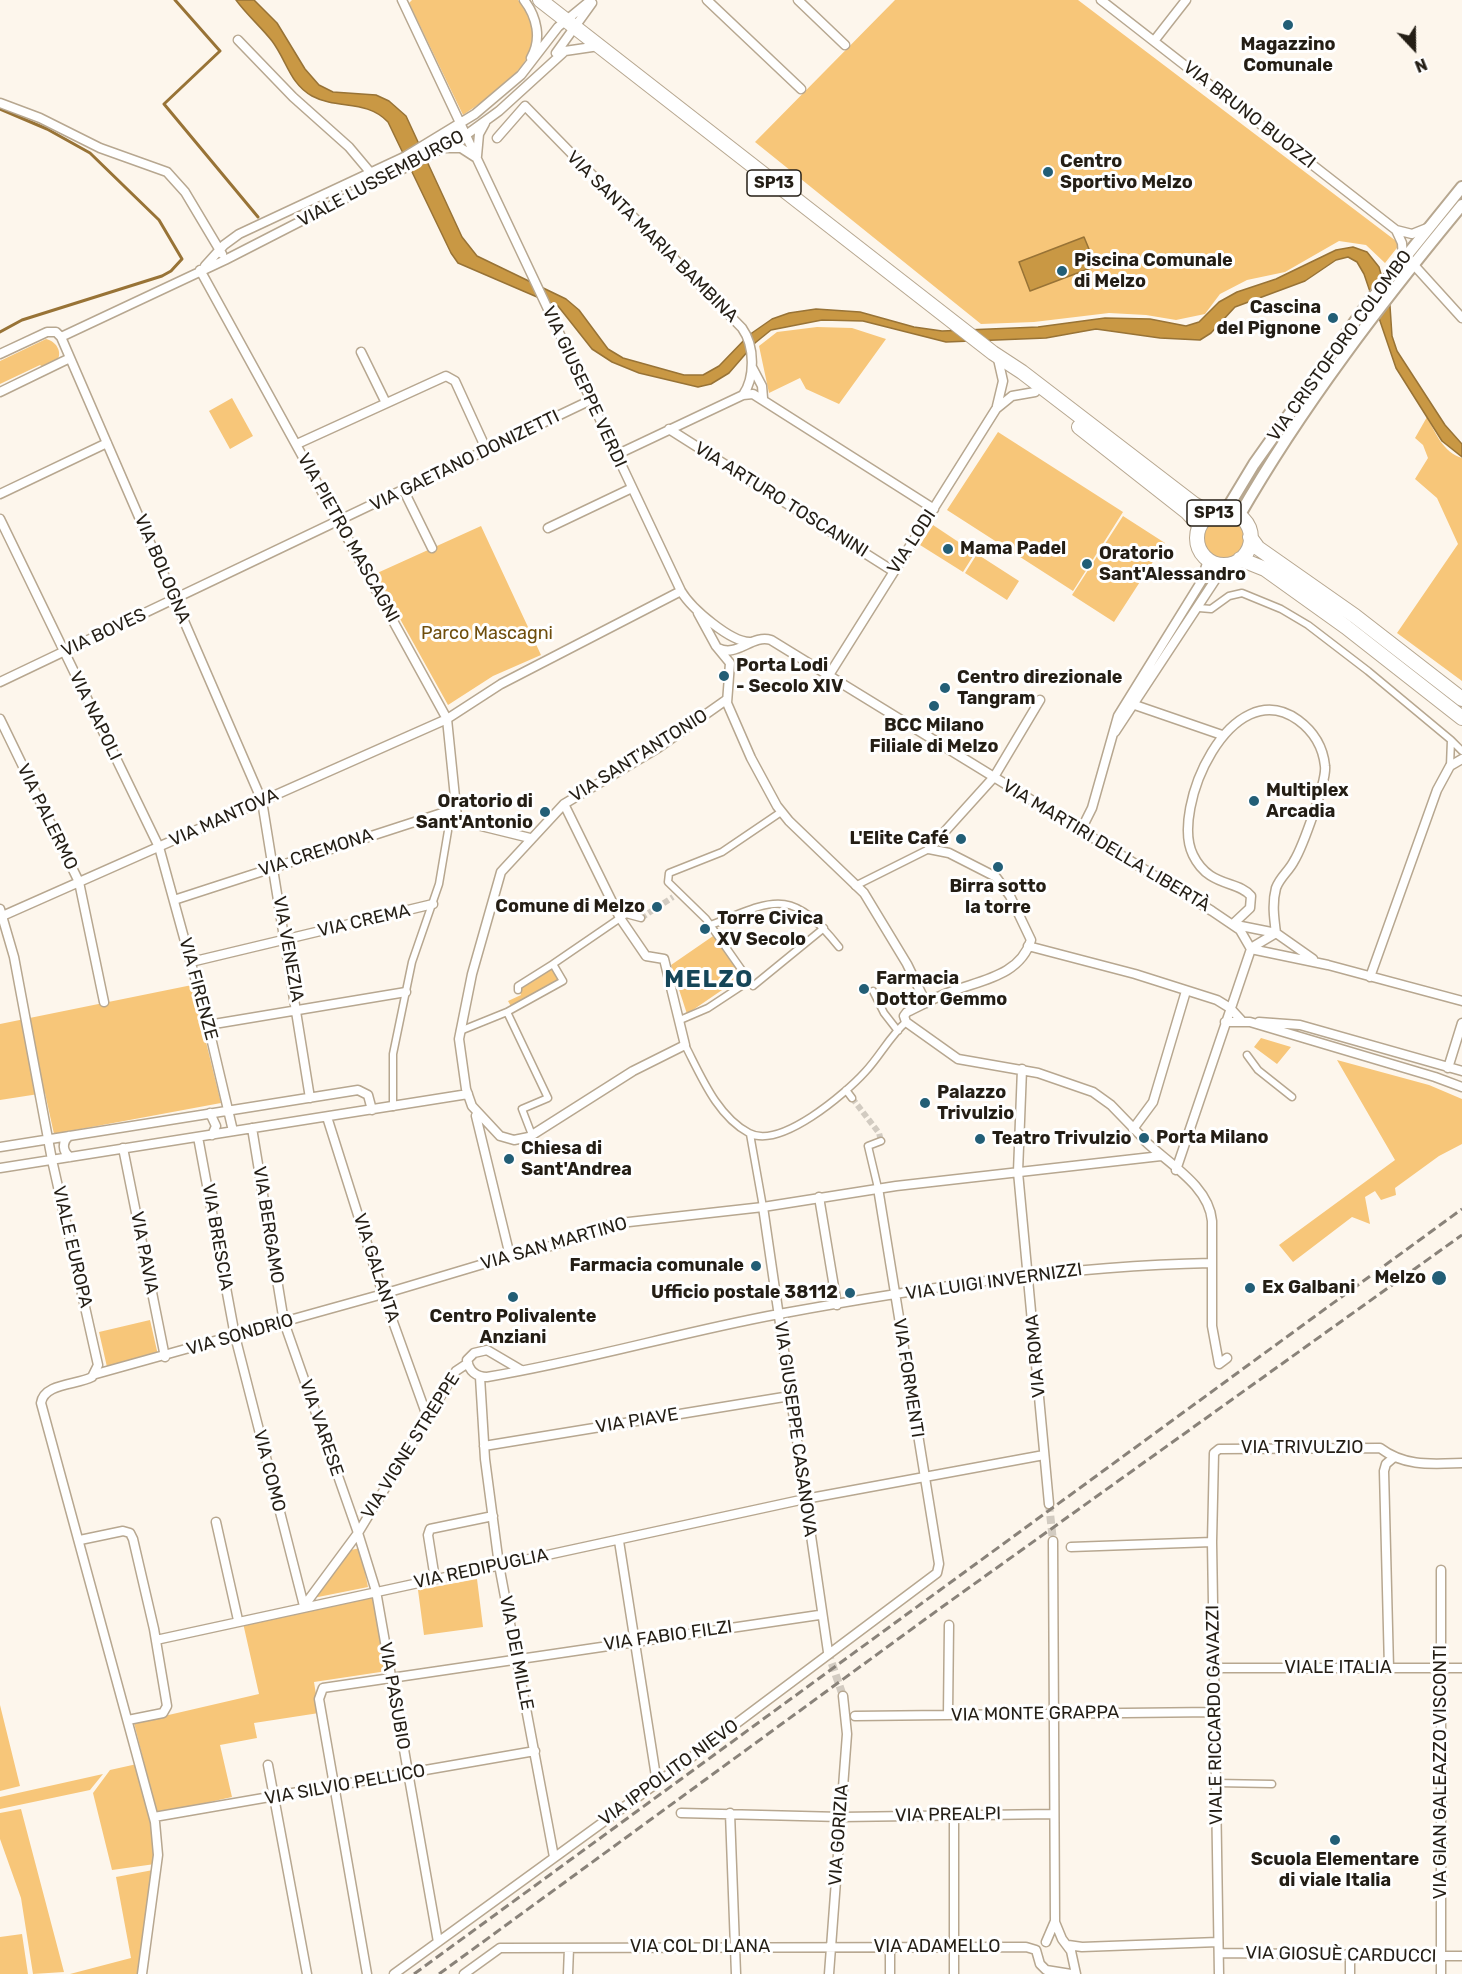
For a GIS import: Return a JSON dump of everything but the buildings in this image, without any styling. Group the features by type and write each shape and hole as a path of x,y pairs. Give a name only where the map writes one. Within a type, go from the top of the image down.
{"main road":[{"name":"SP13","path":"540,0 996,356 1035,392 1187,512 1200,526"},
{"name":"SP13","path":"996,356 1022,372 1194,504 1219,513 1239,516 1246,524 1250,537 1264,552 1355,616 1462,699"},
{"name":"SP13","path":"1208,560 1197,543 1200,526 1219,513"},
{"name":"SP13","path":"1240,559 1247,551 1250,537"},
{"path":"1208,560 1225,565 1240,559 1265,569 1346,627 1462,718"}],"street":[{"name":"VIA GIUSEPPE VERDI","path":"402,0 681,591 697,611"},
{"name":"VIALE LUSSEMBURGO","path":"523,73 536,50 537,37 534,17 524,0"},
{"path":"570,23 593,0"},
{"path":"707,0 801,89"},
{"path":"798,0 845,45"},
{"name":"VIA BRUNO BUOZZI","path":"1101,0 1396,230"},
{"path":"1154,41 1186,0"},
{"name":"VIALE LUSSEMBURGO","path":"200,270 239,234 406,156 461,123 501,95 570,23"},
{"name":"VIALE LUSSEMBURGO","path":"547,65 570,23"},
{"path":"238,40 294,97 350,147 370,172"},
{"name":"VIALE LUSSEMBURGO","path":"0,354 47,332 56,332 61,338 225,260 424,158 466,135 491,117 519,94 547,65 568,49 599,46"},
{"path":"0,103 40,118 100,148 167,172 185,192 225,260"},
{"name":"VIA SANTA MARIA BAMBINA","path":"497,138 525,106 746,336 752,365 762,386 763,398"},
{"path":"442,148 461,148 477,159 480,131 491,117"},
{"name":"VIA CRISTOFORO COLOMBO","path":"1219,513 1366,306 1462,187"},
{"name":"VIA CRISTOFORO COLOMBO","path":"1239,516 1270,465 1374,316 1462,205"},
{"path":"1396,230 1413,234 1428,228"},
{"path":"1396,230 1402,243 1403,259"},
{"path":"1413,264 1462,318"},
{"name":"VIA PIETRO MASCAGNI","path":"200,270 447,719 454,815"},
{"name":"VIA BOLOGNA","path":"61,338 262,801"},
{"path":"361,352 386,403"},
{"name":"VIA LODI","path":"829,675 996,409 1003,381 996,356"},
{"path":"0,392 70,358"},
{"name":"VIA SANTA MARIA BAMBINA","path":"743,395 749,384 752,365"},
{"path":"297,444 440,377 449,376 455,381 487,451"},
{"name":"VIA LODI","path":"996,409 1012,396 1035,392"},
{"path":"616,454 743,395 753,394 763,398 934,509"},
{"name":"VIA GAETANO DONIZETTI","path":"339,522 591,400"},
{"name":"VIA ARTURO TOSCANINI","path":"669,429 893,571"},
{"path":"0,494 107,443"},
{"path":"548,528 632,488"},
{"path":"404,491 432,548"},
{"name":"VIA NAPOLI","path":"0,519 159,847"},
{"name":"VIA BOVES","path":"0,682 339,522"},
{"path":"1130,704 1197,587 1208,560"},
{"path":"1081,830 1092,807 1116,721 1202,604 1225,565"},
{"path":"1197,587 1202,604 1211,609 1238,593 1251,595 1308,625 1462,751"},
{"name":"VIA MANTOVA","path":"1,914 79,882 447,719 501,684 681,591"},
{"path":"697,611 740,640 751,642"},
{"path":"697,611 716,647 726,656 730,666 726,700 751,758 782,812 866,895 909,968 926,1003"},
{"path":"716,647 726,650 731,646 732,639 728,633"},
{"path":"716,647 717,634 728,633"},
{"name":"VIA MARTIRI DELLA LIBERTÀ","path":"751,642 764,638 771,640 829,675 1233,924 1244,934 1251,949"},
{"path":"716,647 730,651 751,642"},
{"name":"VIA SANT'ANTONIO","path":"680,1020 664,961 661,957 646,956 620,918 564,804 666,743 726,700"},
{"path":"855,886 929,849 994,777 1040,700"},
{"path":"1130,704 1222,735"},
{"path":"1233,924 1250,908 1251,896 1247,892 1215,879 1203,869 1191,850 1186,832 1188,815 1202,776 1222,735 1236,722 1250,714 1264,710 1279,711 1289,714 1312,732 1322,754 1324,775 1296,858 1277,887 1273,904 1276,933"},
{"name":"VIA PALERMO","path":"0,719 79,882 104,1002"},
{"path":"1371,977 1437,790 1456,762 1451,740"},
{"name":"VIA VENEZIA","path":"262,801 298,1010 310,1098"},
{"path":"510,1256 482,1132 468,1094 460,1031 497,882 505,866 564,804"},
{"path":"782,812 722,852 669,873 668,882 675,895 711,925 753,986 824,928"},
{"name":"VIA CREMONA","path":"174,900 442,813 454,815"},
{"path":"393,1107 393,1054 412,962 433,904 454,815 469,823 530,838"},
{"name":"VIA FIRENZE","path":"159,847 208,1025 233,1131"},
{"path":"750,1134 768,1135 794,1127 846,1090 868,1069 905,1019 926,1003 1002,974 1017,963 1028,946 1030,934 1007,891 996,878 949,853 929,849"},
{"path":"711,925 758,906 780,903 796,907 817,920 839,947"},
{"name":"VIA CREMA","path":"191,962 433,904"},
{"name":"VIALE EUROPA","path":"1,914 52,1160 98,1364 96,1374"},
{"path":"518,990 518,986 626,914 641,918"},
{"path":"1233,924 1276,933 1298,951 1328,965"},
{"path":"1176,1170 1251,949 1276,933"},
{"path":"1028,946 1116,969 1186,991 1230,1008 1245,1021 1462,1087"},
{"path":"1251,949 1328,965 1462,1001"},
{"path":"460,1031 507,1012 563,981 553,964"},
{"path":"749,981 708,1008 680,1020 685,1045 717,1102 750,1134 763,1207"},
{"path":"873,991 884,1013 898,1031"},
{"path":"1133,1129 1153,1102 1186,991"},
{"path":"208,1025 406,992"},
{"path":"507,1012 548,1098 522,1109 532,1134"},
{"path":"905,1019 954,1058 1022,1069 1060,1079 1093,1092 1111,1105 1133,1129 1203,1194 1210,1205 1214,1342 1219,1364 1227,1358"},
{"path":"1225,1022 1300,1025 1462,1071"},
{"path":"1448,1068 1462,1023"},
{"path":"472,1106 493,1130 505,1138 519,1140 633,1071 685,1045"},
{"path":"1247,1055 1258,1070 1292,1097"},
{"name":"VIA ROMA","path":"1022,1069 1018,1172 1049,1504"},
{"path":"0,1147 361,1090 368,1095 372,1110"},
{"path":"846,1090 852,1098"},
{"path":"0,1168 468,1094"},
{"path":"210,1113 216,1126 212,1135"},
{"name":"VIA GALANTA","path":"327,1117 383,1294 428,1419"},
{"name":"VIA BERGAMO","path":"252,1128 284,1322"},
{"path":"69,1136 64,1142 64,1148 70,1157"},
{"name":"VIA BRESCIA","path":"198,1137 235,1336"},
{"path":"878,1188 868,1146 881,1142"},
{"name":"VIA PAVIA","path":"123,1148 165,1357"},
{"name":"VIA SAN MARTINO","path":"383,1294 551,1246 611,1224 763,1207 878,1188 1161,1156"},
{"name":"VIA FORMENTI","path":"878,1188 939,1568"},
{"path":"819,1197 837,1305"},
{"name":"VIA GIUSEPPE CASANOVA","path":"763,1207 828,1652"},
{"name":"VIA LUIGI INVERNIZZI","path":"480,1377 779,1314 895,1295 1117,1265 1211,1263"},
{"name":"VIA SONDRIO","path":"96,1374 165,1357 383,1294"},
{"name":"VIA VARESE","path":"284,1322 358,1533 375,1591"},
{"name":"VIA COMO","path":"235,1336 303,1606"},
{"path":"480,1377 471,1370 468,1358 474,1353 487,1350 521,1370"},
{"name":"VIA VIGNE STREPPE","path":"303,1606 358,1533 456,1371 468,1363"},
{"path":"96,1374 87,1380 48,1391 41,1402 154,1817 158,1855 142,1974"},
{"name":"VIA DEI MILLE","path":"480,1377 484,1446 499,1565 554,1857"},
{"name":"VIA PIAVE","path":"484,1446 790,1395"},
{"name":"VIA TRIVULZIO","path":"1214,1455 1216,1450 1226,1449 1380,1448 1393,1458 1424,1464 1462,1463"},
{"name":"VIA REDIPUGLIA","path":"156,1640 238,1620 618,1541 805,1499 1044,1455"},
{"name":"VIALE RICCARDO GAVAZZI","path":"1214,1455 1212,1542 1220,1974"},
{"path":"1389,1668 1384,1471 1386,1464 1393,1458"},
{"path":"435,1579 428,1535 430,1529 492,1515"},
{"path":"216,1522 238,1620"},
{"path":"80,1540 123,1531 132,1535 156,1640 167,1708 163,1713 128,1720"},
{"path":"618,1541 657,1783"},
{"path":"1053,1541 1055,1921 1039,1957 1044,1972 1071,1974"},
{"path":"1071,1547 1212,1542"},
{"name":"VIA IPPOLITO NIEVO","path":"394,1974 657,1783 934,1576 939,1568"},
{"name":"VIA GIAN GALEAZZO VISCONTI","path":"1441,1974 1442,1570"},
{"name":"VIA PASUBIO","path":"375,1591 438,1942"},
{"name":"VIA FABIO FILZI","path":"335,1787 319,1699 321,1690 329,1686 819,1615"},
{"path":"948,1715 949,1625"},
{"name":"VIALE ITALIA","path":"1214,1668 1462,1668"},
{"name":"VIA GORIZIA","path":"829,1974 847,1726 843,1696"},
{"name":"VIA MONTE GRAPPA","path":"855,1716 1215,1712"},
{"name":"VIA SILVIO PELLICO","path":"154,1817 535,1751"},
{"path":"268,1765 307,1974"},
{"path":"1216,1783 1272,1784"},
{"path":"335,1787 367,1974"},
{"name":"VIA PREALPI","path":"681,1813 841,1817 1054,1814"},
{"path":"730,1813 736,1974"},
{"path":"954,1814 954,1974"},
{"path":"1055,1921 1072,1956 1076,1974"},
{"path":"1046,1942 1054,1940 1086,1947 1218,1942"},
{"name":"VIA COL DI LANA","path":"464,1974 500,1948 831,1947"},
{"name":"VIA ADAMELLO","path":"831,1947 1032,1948 1039,1957"},
{"path":"890,1947 890,1974"},
{"path":"568,1974 569,1948"},
{"name":"VIA GIOSUÈ CARDUCCI","path":"1219,1953 1462,1956"},
{"path":"1060,1972 1069,1966 1072,1956"},
{"path":"1350,1956 1350,1974"}],"green space":[{"path":"412,0 518,0 531,17 534,34 531,51 522,66 509,80 463,115 409,3"},
{"name":"Centro Sportivo Melzo","path":"895,0 1078,0 1400,244 1385,263 1366,245 1339,241 1285,272 1247,280 1220,294 1205,314 1176,320 1146,315 1109,313 1034,322 981,324 755,142"},
{"path":"817,327 852,328 886,339 839,404 806,389 800,378 769,393 759,346 777,332"},
{"path":"46,339 57,347 59,358 57,361 44,368 40,365 0,384 0,361"},
{"path":"232,398 253,436 230,449 209,411"},
{"path":"1427,417 1445,447 1462,458 1462,681 1397,633 1458,544 1437,498 1415,479 1428,458 1423,445 1415,438"},
{"path":"998,432 1123,512 1073,591 947,510"},
{"path":"1123,516 1165,543 1114,622 1072,595"},
{"path":"1223,516 1239,523 1246,539 1239,555 1223,562 1207,555 1200,539 1207,523"},
{"name":"Mama Padel","path":"933,525 975,553 963,572 920,545"},
{"name":"Parco Mascagni","path":"481,526 541,655 493,676 448,705 375,574"},
{"name":"Mama Padel","path":"977,554 1019,581 1007,600 965,573"},
{"path":"716,934 744,975 687,1014 671,965"},
{"path":"553,961 565,981 513,1010 508,1001 521,995 516,984"},
{"path":"192,985 221,1103 54,1134 45,1093 0,1100 0,1024"},
{"path":"1261,1038 1291,1047 1277,1064 1254,1047"},
{"path":"1337,1060 1429,1085 1462,1099 1462,1144 1439,1156 1395,1188 1396,1195 1381,1200 1375,1191 1365,1197 1370,1224 1352,1217 1293,1262 1279,1245 1395,1160"},
{"path":"150,1320 158,1355 107,1367 99,1332"},
{"path":"360,1548 368,1587 313,1598 351,1550"},
{"path":"477,1579 483,1627 424,1635 418,1590"},
{"path":"373,1597 387,1671 314,1682 319,1713 254,1723 257,1738 220,1745 232,1797 157,1814 134,1723 259,1694 243,1623"},
{"path":"0,1705 20,1786 0,1791"},
{"path":"137,1764 151,1816 155,1864 112,1870 93,1793 110,1770"},
{"path":"103,1774 90,1790 0,1809 0,1797"},
{"path":"21,1809 64,1972 33,1974 21,1898 0,1839 0,1813"},
{"path":"153,1870 139,1974 70,1974 131,1958 116,1877"},
{"path":"22,1934 28,1974 0,1974 0,1937"}],"shaded area":[{"path":"236,0 254,0 277,23 305,69 319,85 333,92 376,95 389,101 406,116 462,237 477,256 566,299 579,310 608,349 623,358 684,375 703,375 719,366 749,335 772,319 789,313 816,309 860,312 914,327 942,331 1038,327 1105,318 1150,319 1186,326 1199,322 1219,302 1237,292 1276,279 1336,250 1353,247 1367,252 1379,267 1390,306 1392,336 1397,351 1445,425 1462,444 1462,457 1442,441 1396,368 1364,274 1357,262 1348,257 1336,260 1305,281 1235,307 1211,333 1200,340 1160,338 1096,329 1046,338 946,342 863,321 822,320 771,330 755,343 729,373 711,384 698,387 639,373 612,362 592,349 558,306 458,263 451,253 388,122 370,110 332,103 305,91 294,79 272,41"},
{"name":"Piscina Comunale di Melzo","path":"1084,237 1096,266 1030,291 1019,262"}],"waterway":[{"path":"175,0 220,51 164,104 258,217"},
{"path":"0,109 47,129 90,153 159,220 182,259 171,271 162,276 22,320 0,332"}],"tunnel":[{"path":"641,918 673,897"},
{"path":"852,1098 879,1133 881,1141"},
{"path":"1049,1504 1053,1541"},
{"path":"828,1652 843,1696"}],"railway":[{"path":"414,1974 1462,1209"},
{"path":"439,1974 942,1607 1462,1235"}],"place":[{"name":"Magazzino Comunale","path":"1288,25"},
{"name":"Centro Sportivo Melzo","path":"1048,172"},
{"name":"Piscina Comunale di Melzo","path":"1062,271"},
{"name":"Cascina del Pignone","path":"1333,318"},
{"name":"Mama Padel","path":"948,549"},
{"name":"Oratorio Sant'Alessandro","path":"1087,564"},
{"name":"Porta Lodi - Secolo XIV","path":"724,676"},
{"name":"Centro direzionale Tangram","path":"945,688"},
{"name":"BCC Milano Filiale di Melzo","path":"934,706"},
{"name":"Multiplex Arcadia","path":"1254,801"},
{"name":"Oratorio di Sant'Antonio","path":"545,812"},
{"name":"L'Elite Café","path":"961,839"},
{"name":"Birra sotto la torre","path":"998,867"},
{"name":"Comune di Melzo","path":"657,907"},
{"name":"Torre Civica XV Secolo","path":"705,929"},
{"name":"Farmacia Dottor Gemmo","path":"864,989"},
{"name":"Palazzo Trivulzio","path":"925,1103"},
{"name":"Porta Milano","path":"1144,1138"},
{"name":"Teatro Trivulzio","path":"980,1139"},
{"name":"Chiesa di Sant'Andrea","path":"509,1159"},
{"name":"Farmacia comunale","path":"756,1266"},
{"name":"Melzo","path":"1439,1278"},
{"name":"Ex Galbani","path":"1250,1288"},
{"name":"Ufficio postale 38112","path":"850,1293"},
{"name":"Centro Polivalente Anziani","path":"513,1297"},
{"name":"Scuola Elementare di viale Italia","path":"1335,1840"}],"district":[{"name":"MELZO","path":"709,980"}]}
